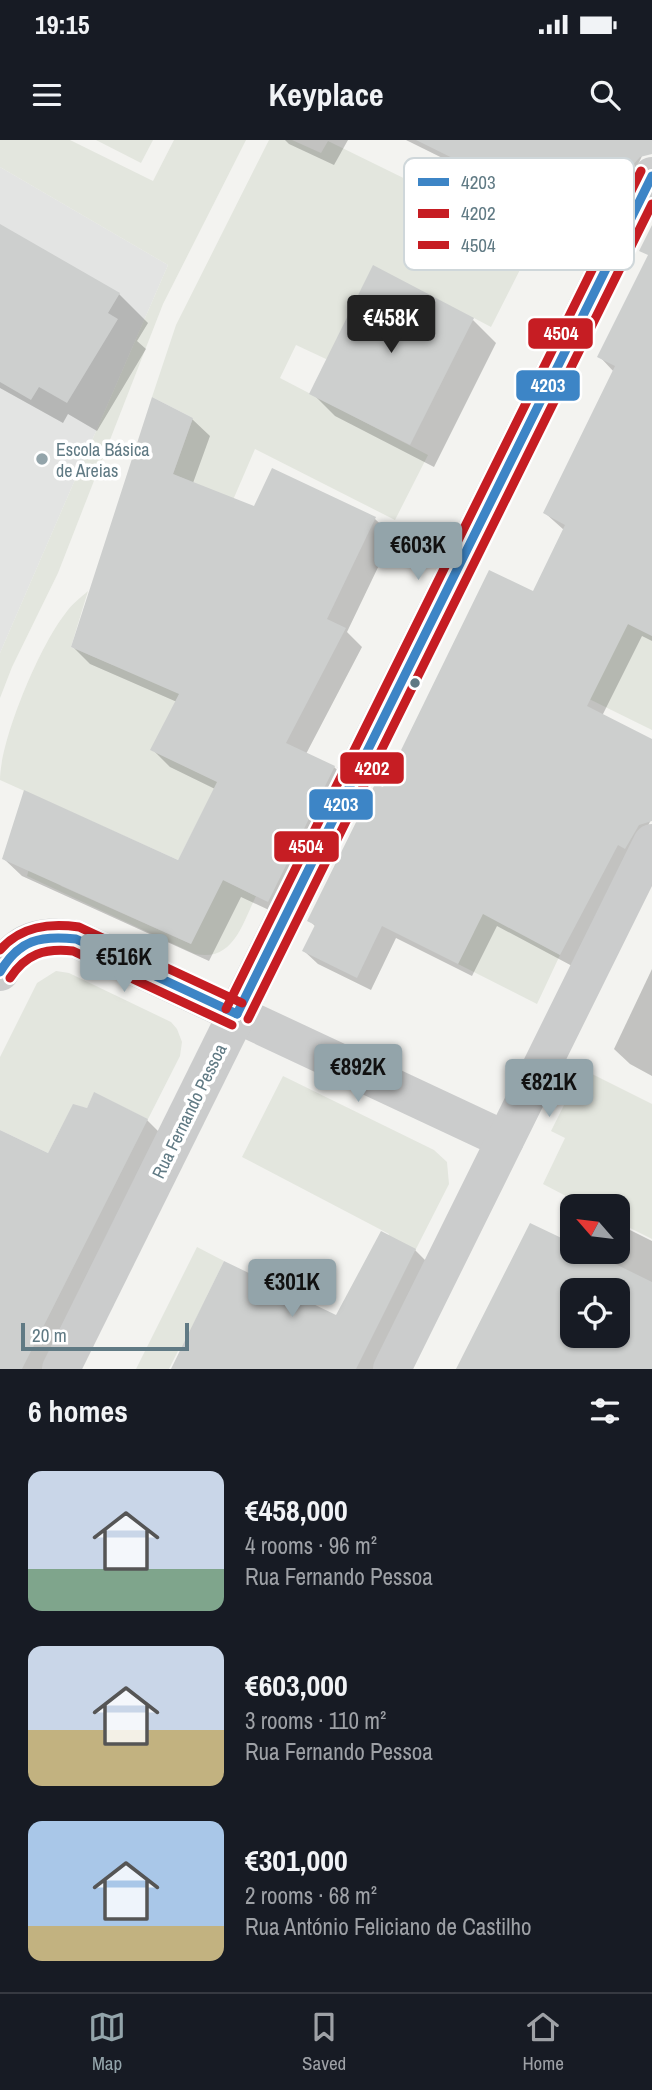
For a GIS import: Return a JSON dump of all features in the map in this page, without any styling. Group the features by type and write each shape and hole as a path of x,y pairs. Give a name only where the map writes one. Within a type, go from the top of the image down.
{"street":[{"name":"Rua Fernando Pessoa","path":"634,212 652,176"},
{"name":"Rua Fernando Pessoa","path":"61,1369 605,270"},
{"path":"392,1369 652,843"},
{"path":"0,972 5,962 30,940 52,936 76,939 505,1140"}],"shaded area":[{"path":"0,140 70,140 153,181 174,140 246,140 163,304 58,573 12,667 0,698 0,653 168,265 0,167"},
{"path":"96,140 153,140 141,163"},
{"path":"269,140 292,140 321,153 328,141 404,178 404,270 520,270 491,327 474,318 326,359 296,345 280,378 428,455 395,520 255,449 233,500 173,474 193,418 152,397 176,325"},
{"name":"Escola Básica de Areias","path":"0,167 168,265 0,653"},
{"path":"88,591 71,647 113,665 212,629 151,750 218,782 178,860 0,780 14,718 33,670 55,628"},
{"path":"628,624 652,636 652,730 579,694"},
{"path":"36,845 61,886 191,944 223,880 256,896 241,929 227,947 208,955 195,954 27,876"},
{"path":"446,863 524,935 560,955 537,1004 458,964 474,932 425,907"},
{"path":"56,971 69,973 171,1022 182,1042 180,1056 148,1119 94,1093 87,1108 73,1105 48,1153 0,1130 0,1057 37,983"},
{"path":"582,1069 652,1104 652,1239 630,1228 630,1194 562,1194 543,1184 565,1138 551,1131"},
{"path":"283,1076 434,1150 447,1162 449,1184 387,1306 360,1293 389,1234 242,1157"},
{"path":"197,1247 224,1261 192,1327 227,1369 180,1347 169,1369 136,1369"}],"building":[{"path":"416,140 652,140 652,154 640,157 634,164 634,158 452,158"},
{"path":"0,224 120,293 108,313 118,319 67,403 39,387 31,400 0,382"},
{"path":"652,225 652,636 628,624 587,706 652,739 652,821 639,825 625,849 618,845 560,955 483,914 458,964 382,926 357,978 302,951 315,925 307,921 375,784 383,787 489,570 533,591 565,525 543,513 615,366 597,357 648,255 639,251"},
{"path":"373,265 474,318 410,445 309,394"},
{"path":"152,397 193,418 173,474 254,506 272,468 376,517 327,619 346,628 286,743 335,766 268,902 223,880 191,944 2,859 24,790 178,860 217,782 150,750 179,694 71,647"},
{"path":"94,1092 148,1119 22,1369 0,1369 0,1130 48,1153 73,1104 87,1108"},
{"path":"530,1223 560,1237 560,1264 615,1264 652,1282 652,1369 456,1369"},
{"path":"381,1231 416,1249 356,1369 171,1369 224,1261 336,1315"}],"transit line":[{"name":"4504","path":"634,185 641,171"},
{"name":"4203","path":"634,212 652,176"},
{"name":"4202","path":"634,240 652,204"},
{"name":"4504","path":"226,1009 592,270"},
{"name":"4203","path":"237,1014 605,270"},
{"name":"4202","path":"248,1019 619,270"},
{"name":"4504","path":"0,950 17,936 36,928 79,927 242,1003"},
{"name":"4203","path":"0,972 15,953 32,942 52,938 76,939 237,1014"},
{"name":"4202","path":"10,978 23,963 37,954 73,951 232,1025"}],"place":[{"name":"Escola Básica de Areias","path":"42,459"}]}
